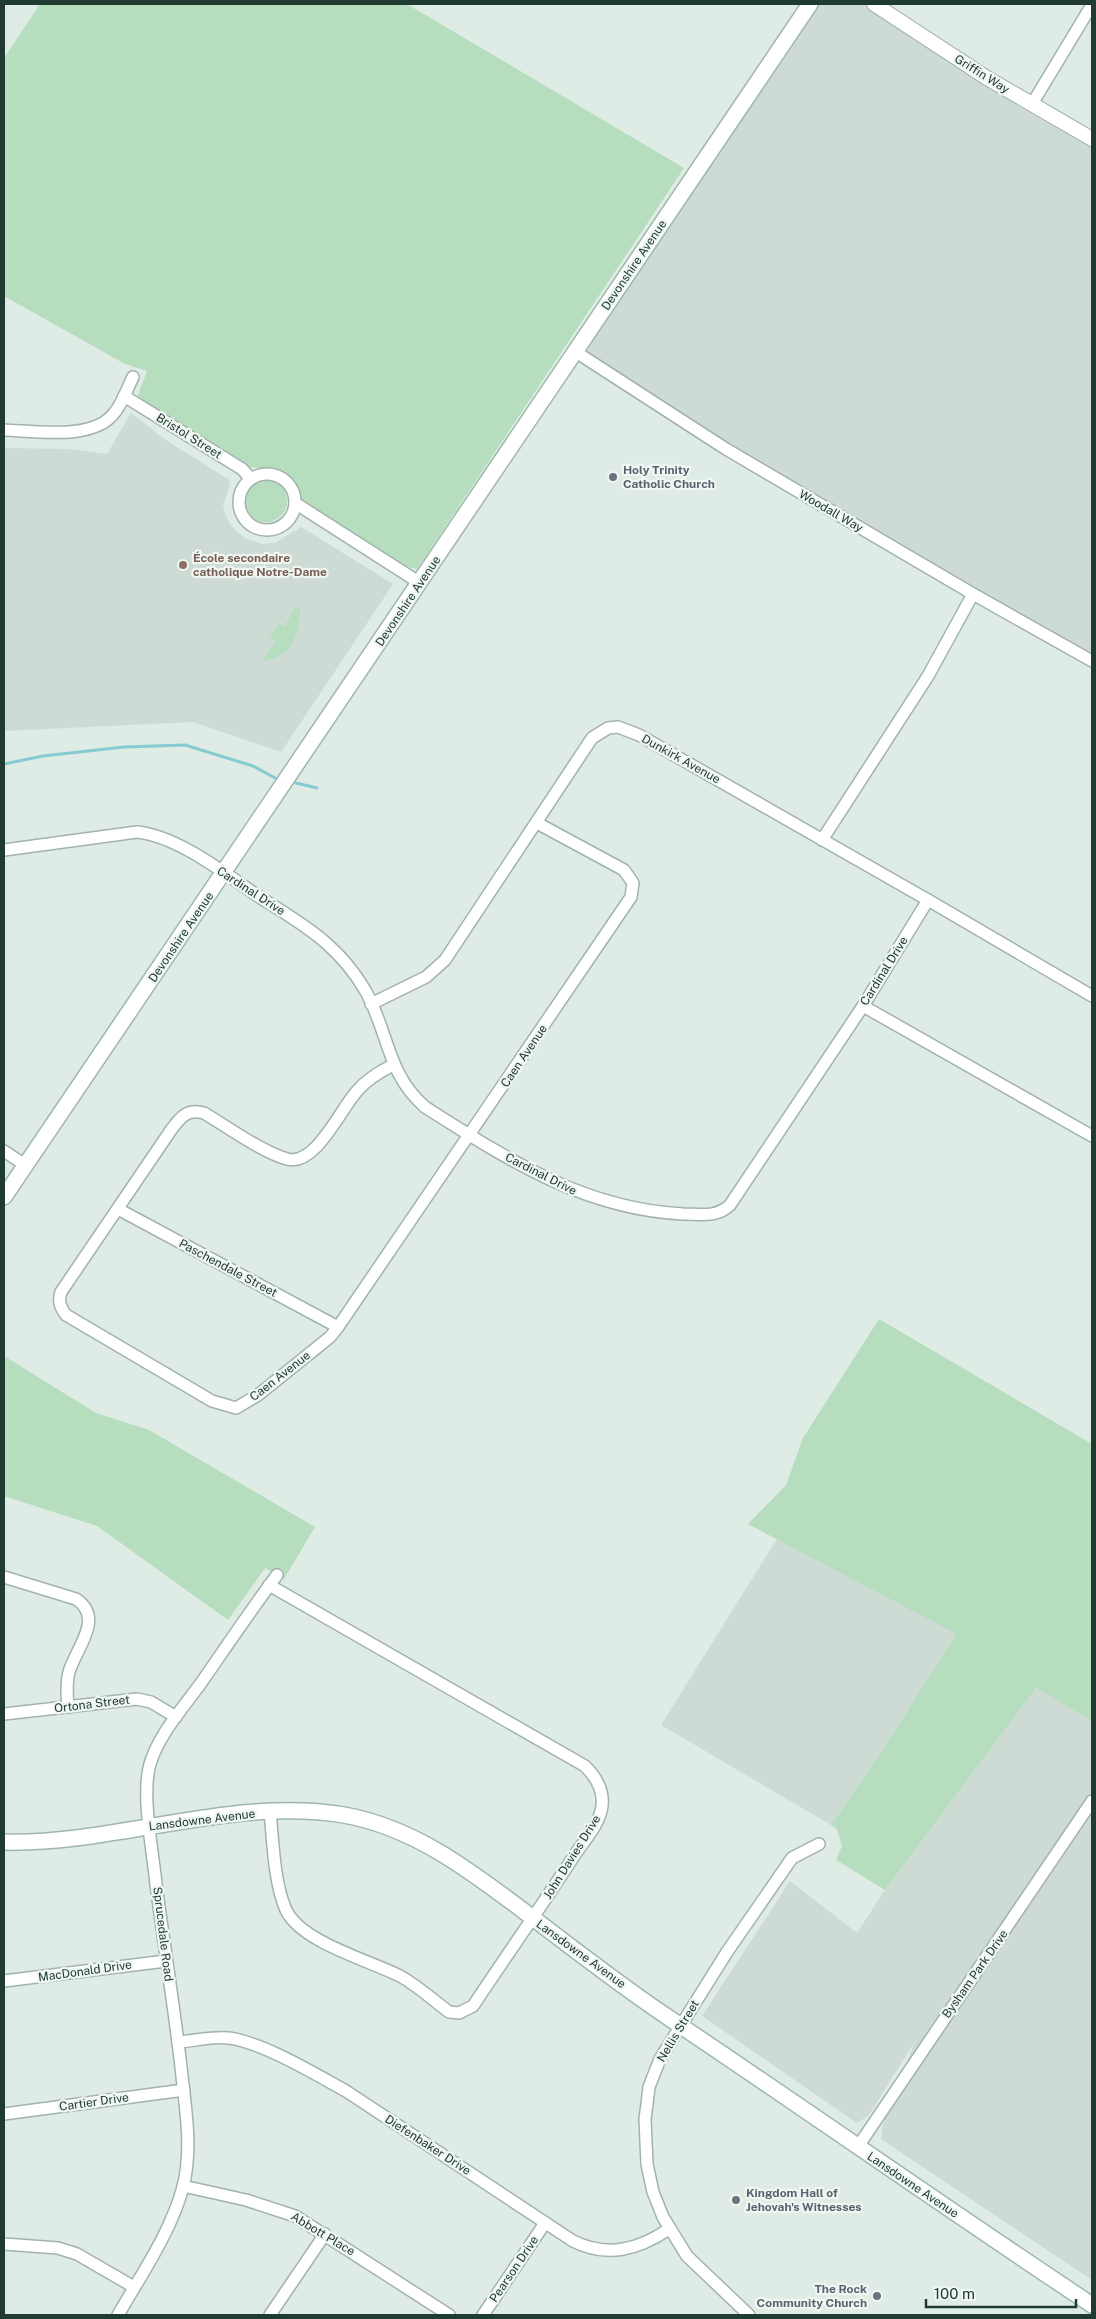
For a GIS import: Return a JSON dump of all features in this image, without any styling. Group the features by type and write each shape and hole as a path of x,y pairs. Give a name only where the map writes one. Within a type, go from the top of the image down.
{"main road":[{"name":"Devonshire Avenue","path":"4,1197 810,4"},
{"name":"Lansdowne Avenue","path":"4,1842 48,1840 270,1812 306,1811 345,1816 379,1824 410,1836 460,1864 681,2025 857,2148 1092,2305"}],"street":[{"name":"Griffin Way","path":"874,4 987,78 1092,139"},
{"path":"1032,104 1090,8"},
{"name":"Woodall Way","path":"576,352 726,449 973,594 1092,661"},
{"path":"4,430 73,431 95,428 115,412 133,377"},
{"name":"Bristol Street","path":"124,396 242,469 251,479"},
{"path":"267,474 277,476 291,488 295,504 288,519 281,526 262,530 253,526 240,512 238,502 240,492 251,479 267,474"},
{"path":"295,504 420,583"},
{"path":"973,594 928,676 822,840 1092,996"},
{"name":"Dunkirk Avenue","path":"371,1004 426,977 440,965 537,823 592,738 608,728 618,727 639,735 822,840"},
{"name":"Caen Avenue","path":"394,1065 364,1083 314,1150 299,1160 287,1159 274,1154 204,1113 189,1112 176,1123 61,1292 59,1298 61,1310 66,1315 212,1401 236,1408 245,1404 324,1341 338,1327 470,1136 628,902 633,891 633,883 624,870 537,823"},
{"name":"Cardinal Drive","path":"4,850 130,833 145,833 164,839 224,874 326,943 349,968 371,1004 394,1065 403,1083 415,1098 470,1136 543,1177 583,1195 657,1212 713,1215 723,1212 748,1181 863,1006 928,900"},
{"path":"863,1006 1092,1136"},
{"path":"4,1151 25,1165"},
{"name":"Paschendale Street","path":"118,1210 338,1327"},
{"name":"Sprucedale Road","path":"118,2315 168,2225 183,2186 187,2135 184,2090 150,1827 148,1785 150,1764 176,1717 277,1574"},
{"path":"4,1577 76,1599 89,1613 90,1624 71,1664 66,1682 68,1707"},
{"name":"John Davies Drive","path":"269,1585 585,1766 595,1776 602,1792 601,1812 533,1918 472,2006 459,2013 449,2012 406,1980 313,1936 297,1925 282,1900 270,1812"},
{"name":"Ortona Street","path":"4,1714 144,1700 176,1717"},
{"name":"Bysham Park Drive","path":"857,2148 1092,1801"},
{"name":"Nellis Street","path":"749,2315 695,2265 669,2229 658,2205 650,2179 646,2152 645,2119 654,2070 727,1952 792,1858 819,1844"},
{"name":"MacDonald Drive","path":"4,1981 166,1961"},
{"name":"Diefenbaker Drive","path":"178,2042 227,2038 236,2040 253,2045 311,2072 346,2091 584,2247 603,2250 632,2248 652,2240 669,2229"},
{"name":"Cartier Drive","path":"4,2114 184,2090"},
{"name":"Abbott Place","path":"183,2186 246,2200 282,2211 324,2234 448,2315"},
{"name":"Pearson Drive","path":"483,2315 545,2223"},
{"path":"270,2315 324,2234"},
{"path":"4,2244 58,2248 77,2254 134,2287"}],"shaded area":[{"path":"810,4 878,4 1092,133 1092,661 726,449 576,352"},
{"name":"École secondaire catholique Notre-Dame","path":"131,413 163,438 229,480 230,484 223,506 225,514 232,527 245,538 262,544 275,543 301,527 393,584 281,752 193,722 4,731 4,448 69,449 107,454"},
{"path":"777,1539 956,1634 882,1751 831,1825 661,1725"},
{"path":"1036,1688 1092,1721 1092,2280 881,2139 883,2125 915,2041 869,2115 857,2123 702,2016 790,1881 857,1933 885,1890"}],"green space":[{"path":"40,4 407,4 684,168 417,569 403,566 309,506 301,499 296,486 288,476 275,470 249,467 141,399 138,395 147,371 125,364 4,296 4,58"},
{"path":"270,480 278,483 284,489 287,501 284,513 278,519 262,522 254,519 248,513 245,497 248,489 254,483"},
{"path":"296,607 300,609 300,619 296,636 292,643 280,655 262,662 276,641 270,637 279,624 284,627"},
{"path":"879,1319 1092,1444 1092,1721 1036,1688 885,1890 836,1860 842,1846 837,1829 831,1825 882,1751 956,1634 748,1524 786,1485 803,1438"},
{"path":"4,1356 96,1413 149,1430 315,1527 284,1579 265,1568 228,1620 97,1526 4,1496"}],"waterway":[{"path":"4,764 43,756 124,747 185,745 253,766 277,779"},
{"path":"296,783 317,788"}],"place":[{"name":"Holy Trinity Catholic Church","path":"613,477"},
{"name":"École secondaire catholique Notre-Dame","path":"183,565"},
{"name":"Kingdom Hall of Jehovah's Witnesses","path":"736,2200"},
{"name":"The Rock Community Church","path":"877,2296"}]}
